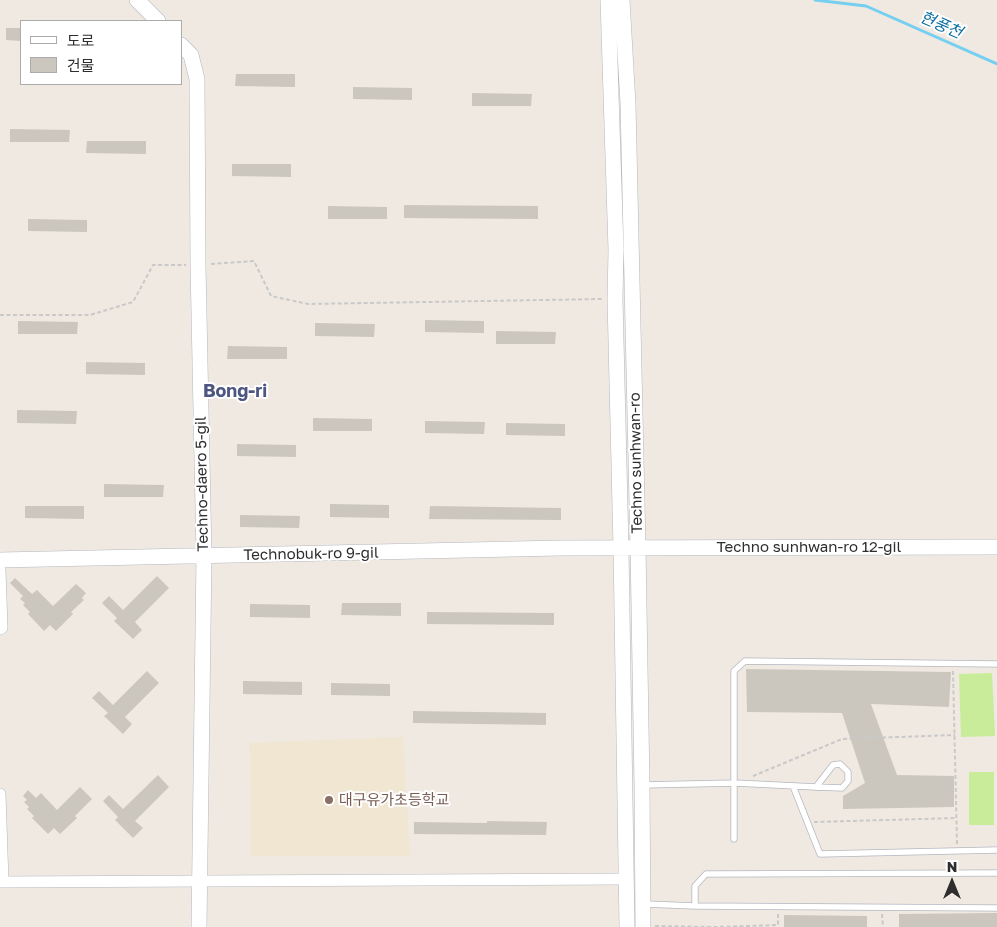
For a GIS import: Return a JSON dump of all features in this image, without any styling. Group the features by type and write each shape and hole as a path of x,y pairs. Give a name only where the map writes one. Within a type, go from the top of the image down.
{"street":[{"path":"137,0 157,20"},
{"name":"Techno sunhwan-ro","path":"608,0 616,250 615,299 627,927"},
{"name":"Techno sunhwan-ro","path":"622,0 628,104 638,547 643,926"},
{"name":"Techno-daero 5-gil","path":"182,46 191,55 197,79 198,265 204,556 198,882 199,927"},
{"name":"Techno sunhwan-ro 12-gil","path":"621,548 997,547"},
{"name":"Technobuk-ro 9-gil","path":"0,560 621,548"},
{"path":"0,570 2,628 0,629"},
{"path":"0,794 2,882 627,879"}],"lane":[{"path":"734,839 734,671 745,661 997,664"},
{"path":"642,785 735,783 793,786 816,787 842,788 848,781 848,772 840,764 833,765 816,787"},
{"path":"793,786 820,854 997,850"},
{"path":"695,906 695,886 706,874 997,873"},
{"path":"642,904 997,908"}],"path":[{"path":"0,315 90,315 133,302 153,265 198,265 254,261 271,296 308,304 615,299"},
{"path":"953,664 958,851"},
{"path":"735,783 842,739 955,735"},
{"path":"807,822 957,818"},
{"path":"643,926 778,926 778,907"},
{"path":"882,907 883,927"}],"shaded area":[{"name":"대구유가초등학교","path":"403,737 410,856 251,856 250,743"}],"green space":[{"path":"992,673 995,736 961,737 959,674"},
{"path":"969,772 994,772 994,825 969,825"}],"building":[{"path":"6,28 20,28 20,41 6,40"},
{"path":"236,74 295,74 295,87 235,86"},
{"path":"353,87 412,88 412,100 353,99"},
{"path":"472,93 532,94 531,106 472,106"},
{"path":"10,129 70,130 69,142 10,142"},
{"path":"87,141 146,141 146,154 86,153"},
{"path":"232,164 291,164 291,177 232,176"},
{"path":"404,205 538,206 538,219 404,218"},
{"path":"328,206 387,207 387,219 328,219"},
{"path":"28,219 87,220 87,232 28,231"},
{"path":"425,320 484,321 484,333 425,332"},
{"path":"18,321 78,322 77,334 18,334"},
{"path":"315,323 375,324 374,337 315,336"},
{"path":"496,331 556,332 555,344 496,344"},
{"path":"228,346 287,347 287,359 227,359"},
{"path":"86,362 145,363 145,375 86,374"},
{"path":"17,410 77,411 76,424 17,423"},
{"path":"313,418 372,419 372,431 313,431"},
{"path":"425,421 485,422 484,434 425,433"},
{"path":"506,423 565,424 565,436 506,435"},
{"path":"237,444 296,445 296,457 237,456"},
{"path":"104,484 164,485 163,497 104,497"},
{"path":"330,504 389,505 389,518 330,517"},
{"path":"25,506 84,506 84,519 25,518"},
{"path":"430,506 561,508 561,520 429,519"},
{"path":"240,515 300,516 299,528 240,527"},
{"path":"157,576 169,588 135,622 142,630 133,639 114,621 117,618 102,603 109,596 123,610"},
{"path":"15,578 32,594 37,590 53,606 76,584 86,593 82,598 84,600 71,612 73,614 56,631 50,625 44,631 28,614 30,612 23,605 25,603 20,599 23,596 10,583"},
{"path":"342,603 401,603 401,616 341,615"},
{"path":"250,604 310,605 310,618 250,617"},
{"path":"427,612 554,613 554,625 427,624"},
{"path":"746,669 951,672 949,707 871,704 897,775 954,776 954,807 843,809 843,796 865,783 842,713 747,712"},
{"path":"147,671 159,683 125,717 132,724 123,734 104,716 108,713 92,698 99,691 113,705"},
{"path":"243,681 302,682 302,695 243,694"},
{"path":"331,683 390,684 390,696 331,695"},
{"path":"413,711 546,713 546,725 413,723"},
{"path":"158,775 169,787 135,821 143,828 133,838 115,820 118,817 103,801 109,795 123,809"},
{"path":"80,787 92,799 75,816 77,818 60,834 54,828 48,834 32,818 34,816 27,809 29,807 24,802 27,800 23,796 28,790 36,798 41,793 57,810"},
{"path":"487,821 547,822 546,835 414,834 414,822 487,823"},
{"path":"997,913 997,927 899,927 899,914"},
{"path":"784,915 867,916 867,927 784,927"}],"waterway":[{"name":"현풍천","path":"815,0 866,6 997,64"}],"place":[{"name":"대구유가초등학교","path":"329,800"}],"district":[{"name":"Bong-ri","path":"235,391"}]}
